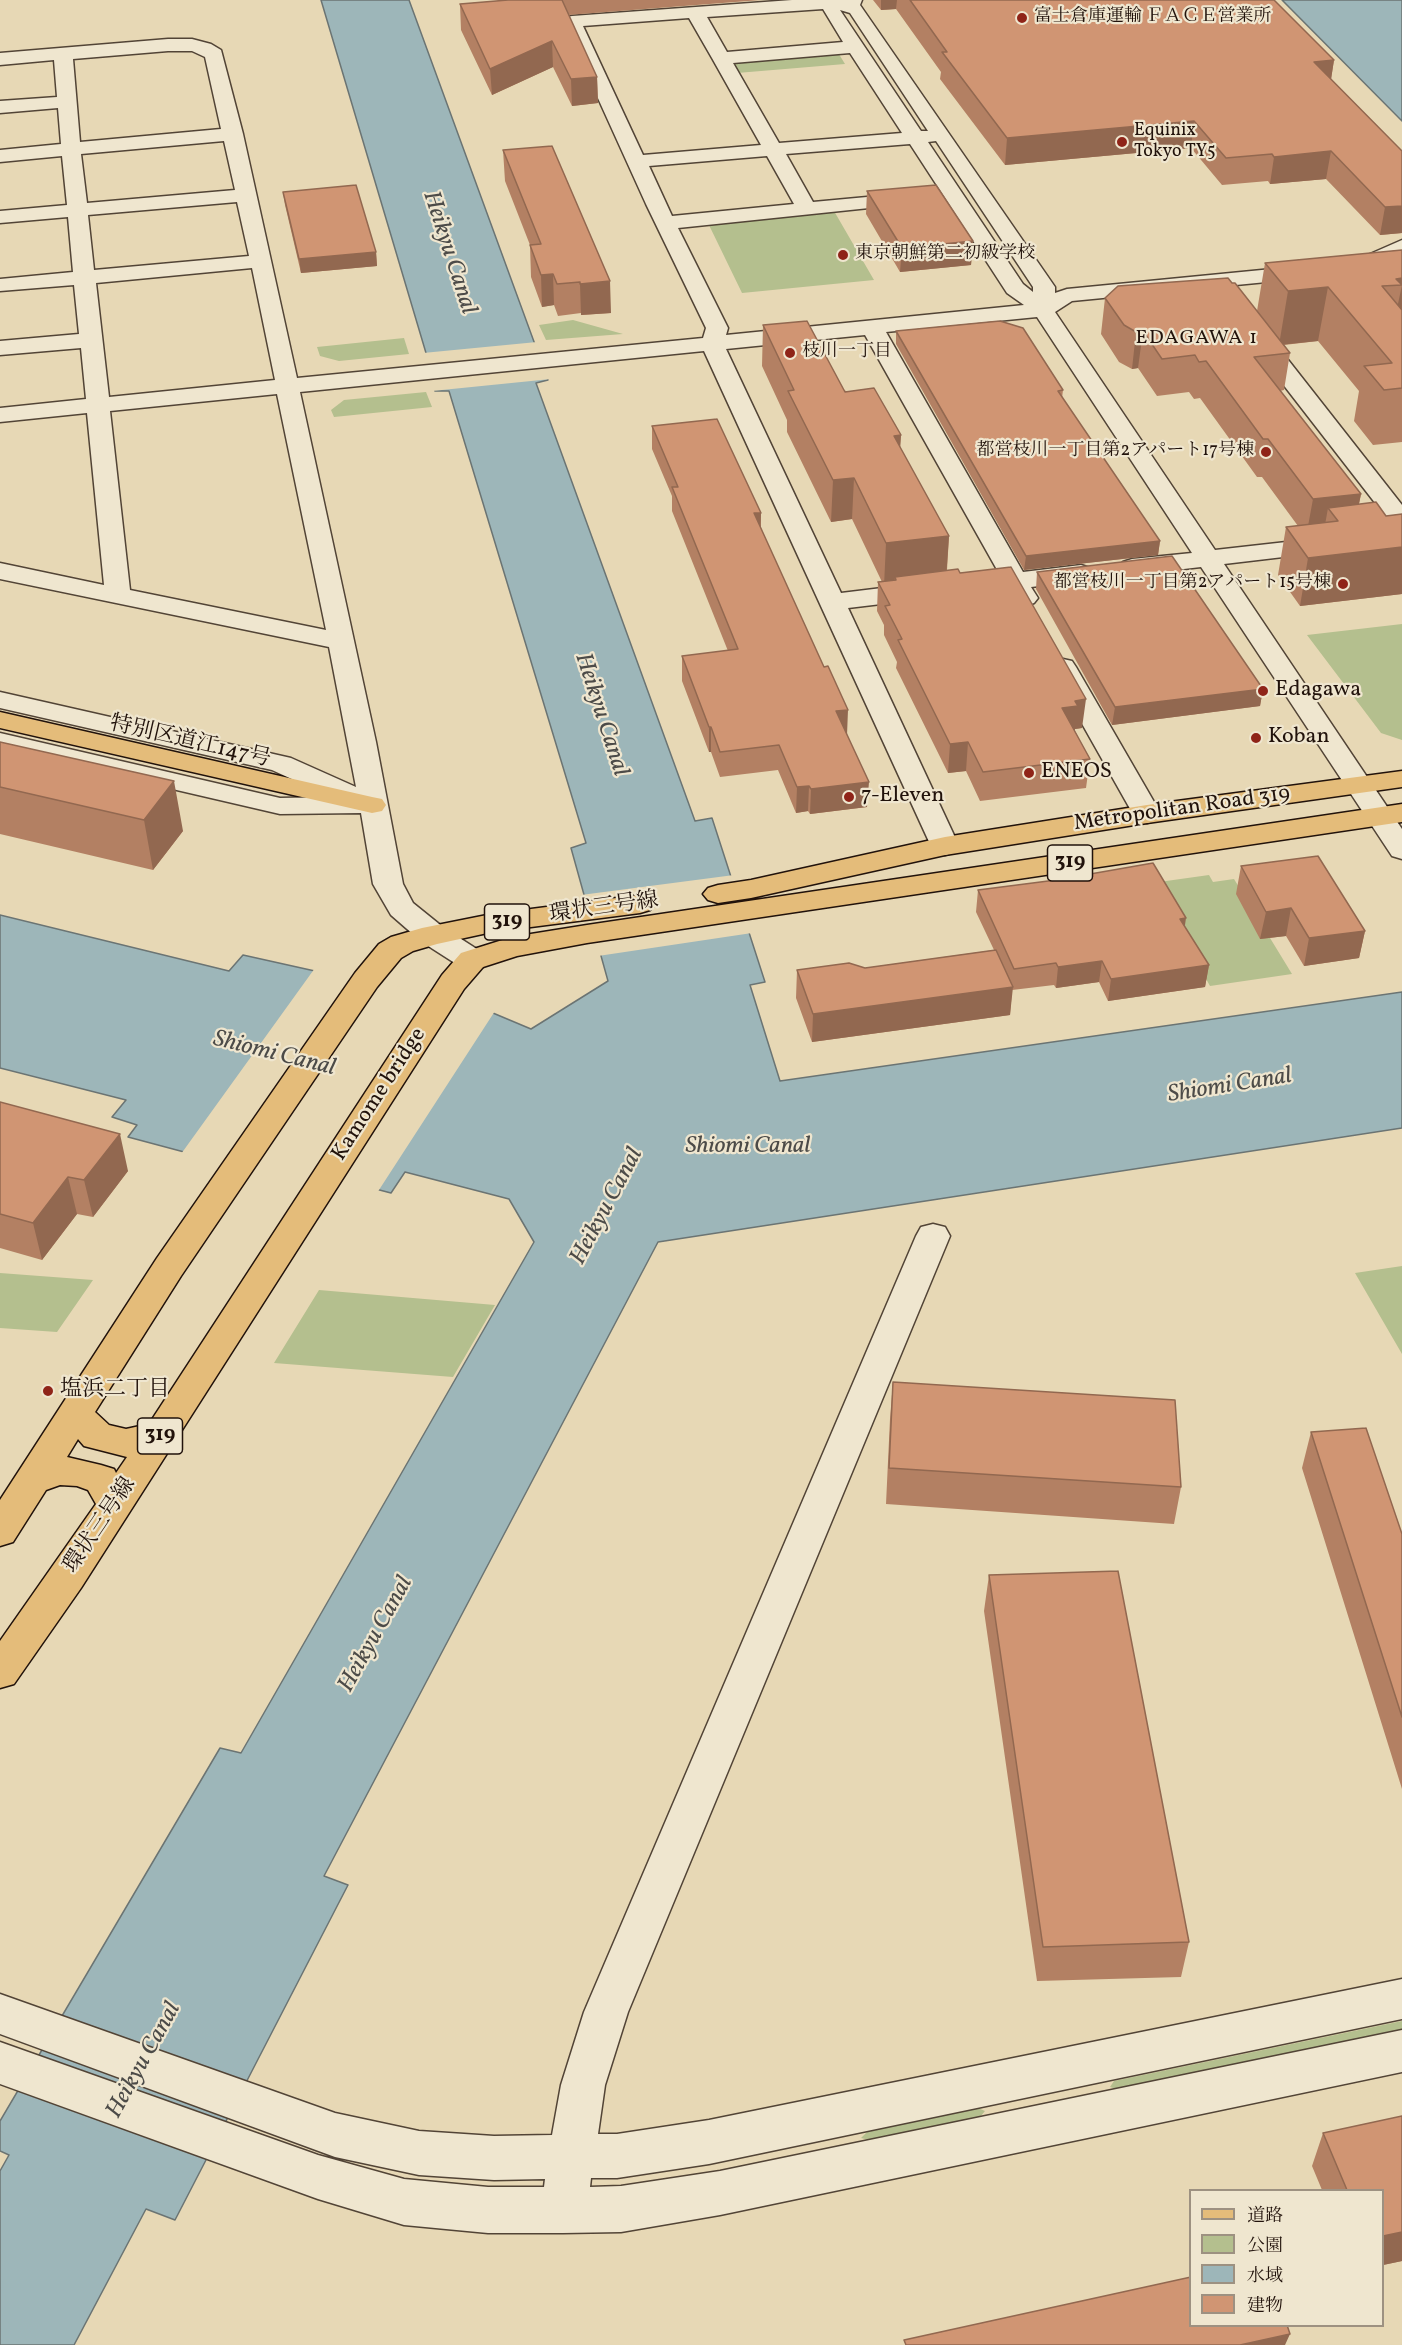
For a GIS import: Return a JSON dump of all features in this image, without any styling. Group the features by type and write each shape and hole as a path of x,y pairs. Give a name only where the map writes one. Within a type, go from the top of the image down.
{"main road":[{"path":"0,720 372,805"},
{"name":"Metropolitan Road 319","path":"755,900 945,846 1147,814 1402,779"},
{"name":"Metropolitan Road 319","path":"755,900 1391,815"},
{"name":"環状三号線","path":"74,1413 169,1267 366,980 390,951 433,935 492,924 584,923 755,900"},
{"name":"環状三号線","path":"472,960 584,923"},
{"name":"Kamome bridge","path":"315,1195 444,995 463,968 472,960"},
{"name":"環状三号線","path":"0,1672 161,1435 315,1195"},
{"path":"74,1413 97,1436 126,1443 161,1435"},
{"name":"319","path":"0,1531 74,1413"},
{"path":"30,1480 59,1471 93,1476 101,1479 115,1504"}],"street":[{"path":"861,0 572,21 656,204 717,328 712,344 945,846"},
{"path":"836,2 831,10 915,137 938,196 1015,288 1043,310 1359,784 1391,815 1402,850"},
{"path":"836,2 856,9 942,135 1044,287 1043,310"},
{"path":"695,12 807,209"},
{"path":"0,59 168,45 192,45 214,54 261,261 362,742 388,884 401,908 433,935 472,960"},
{"path":"721,58 856,47"},
{"path":"63,54 70,149 118,596"},
{"path":"0,107 68,102"},
{"path":"0,156 233,134"},
{"path":"637,161 942,135"},
{"path":"0,217 246,195"},
{"path":"667,223 938,196"},
{"path":"0,415 1043,310 1067,295 1359,267 1402,246"},
{"path":"0,285 261,261"},
{"path":"1215,281 1229,299"},
{"path":"1244,318 1402,521"},
{"path":"872,327 1147,814"},
{"path":"0,348 90,340"},
{"path":"832,602 1402,536"},
{"path":"0,571 340,641"},
{"name":"特別区道江147号","path":"0,700 281,764 372,805"},
{"name":"特別区道江147号","path":"0,741 280,806 372,805"},
{"path":"563,2210 583,2085 606,2012 933,1236"},
{"path":"18,2020 335,2135 419,2153 494,2157 572,2157 617,2156 709,2142 1402,1999"},
{"path":"4,2064 318,2177 404,2202 488,2210 563,2210 621,2209 720,2193 1402,2051"}],"green space":[{"path":"837,51 845,64 737,73 730,60"},
{"path":"834,211 874,280 742,293 708,223"},
{"path":"573,320 623,334 546,340 539,325"},
{"path":"404,338 409,354 339,361 320,356 317,347"},
{"path":"426,392 432,407 334,417 331,410 344,400"},
{"path":"1402,624 1402,740 1381,733 1307,635"},
{"path":"1209,875 1213,882 1234,879 1292,974 1210,986 1152,883"},
{"path":"1402,1266 1402,1354 1355,1273"},
{"path":"0,1273 93,1280 57,1332 0,1328"},
{"path":"319,1290 495,1305 453,1377 274,1363"},
{"path":"1402,2021 1402,2030 1116,2089 1110,2087 1114,2081"},
{"path":"978,2108 985,2111 980,2117 869,2140 861,2138 867,2132"}],"water":[{"path":"321,0 409,0 548,380 536,383 695,821 712,818 765,982 750,985 780,1081 1402,992 1402,1128 658,1242 324,1876 348,1885 175,2220 146,2209 74,2345 0,2345 0,2171 9,2155 0,2151 0,2121 220,1748 241,1753 534,1242 509,1199 405,1172 391,1193 368,1187 360,1199 128,1137 137,1125 112,1117 126,1100 0,1068 0,915 229,971 243,955 481,1008 531,1029 608,981 571,848 586,843 449,391 435,391 426,353"},
{"path":"1282,0 1402,0 1402,121"}],"pier":[{"path":"537,342 551,379 432,391 423,353"},
{"path":"734,875 752,933 598,956 581,895"},
{"path":"315,968 482,1005 495,1011 377,1193 369,1191 362,1202 181,1154"}],"building":[{"path":"508,0 562,0 597,77 571,79 552,41 490,69 460,4"},
{"path":"910,0 1274,0 1334,60 1314,62 1402,151 1402,206 1385,207 1331,151 1274,157 1272,154 1226,158 1194,121 1007,138 942,52 947,52"},
{"path":"552,146 610,281 557,284 553,274 541,275 530,245 541,244 503,150"},
{"path":"356,185 376,252 299,259 283,192"},
{"path":"936,185 973,241 902,248 867,191"},
{"path":"1402,250 1402,278 1396,279 1402,285 1382,286 1402,310 1402,388 1384,390 1364,366 1392,363 1328,287 1288,291 1265,263"},
{"path":"1228,278 1235,283 1290,353 1254,357 1361,494 1313,499 1268,439 1263,439 1206,361 1199,362 1195,355 1162,359 1143,331 1136,332 1124,325 1105,298 1118,286"},
{"path":"807,321 845,392 874,388 901,435 894,436 949,536 886,543 854,478 833,480 788,391 794,390 763,325"},
{"path":"1000,321 1023,328 1063,390 1058,391 1160,541 1026,556 896,331"},
{"path":"717,419 761,513 754,513 824,667 828,666 848,710 836,711 869,782 811,789 809,786 797,787 779,745 720,752 711,727 709,727 682,656 738,649 672,487 678,487 652,426"},
{"path":"1376,502 1386,516 1402,514 1402,547 1308,558 1286,527 1338,521 1328,508"},
{"path":"1172,556 1263,689 1115,707 1037,572"},
{"path":"1011,567 1086,699 1075,701 1078,706 1062,708 1090,759 983,772 968,742 950,744 898,640 902,639 885,606 890,605 878,582 896,580 895,577 958,569 960,573"},
{"path":"0,742 174,781 144,820 0,787"},
{"path":"1318,856 1365,931 1309,938 1291,908 1266,912 1241,866"},
{"path":"1153,863 1186,918 1180,919 1209,965 1111,979 1102,961 1058,967 1056,963 1014,969 978,890 1056,880"},
{"path":"996,950 1013,987 813,1014 797,970 849,963 865,968"},
{"path":"0,1102 120,1134 84,1180 68,1177 33,1223 0,1214"},
{"path":"893,1382 1175,1400 1181,1487 889,1468"},
{"path":"1366,1428 1402,1534 1402,1717 1311,1432"},
{"path":"1118,1571 1189,1942 1043,1947 989,1575"},
{"path":"1402,2116 1402,2232 1384,2236 1384,2189 1347,2189 1323,2133"},
{"path":"1189,2277 1189,2327 1288,2327 1290,2334 1240,2345 906,2345 904,2340"}],"place":[{"name":"富士倉庫運輸 ＦＡＣＥ営業所","path":"1022,18"},
{"name":"Equinix Tokyo TY5","path":"1122,142"},
{"name":"東京朝鮮第二初級学校","path":"843,255"},
{"name":"枝川一丁目","path":"790,353"},
{"name":"都営枝川一丁目第2アパート17号棟","path":"1266,452"},
{"name":"都営枝川一丁目第2アパート15号棟","path":"1343,584"},
{"name":"Edagawa","path":"1263,691"},
{"name":"Koban","path":"1256,738"},
{"name":"ENEOS","path":"1029,773"},
{"name":"7-Eleven","path":"849,797"},
{"name":"塩浜二丁目","path":"48,1391"}],"district":[{"name":"EDAGAWA 1","path":"1197,339"}],"water label":[{"name":"Heikyu Canal","path":"448,253"},
{"name":"Heikyu Canal","path":"600,715"},
{"name":"Shiomi Canal","path":"274,1055"},
{"name":"Shiomi Canal","path":"1230,1087"},
{"name":"Shiomi Canal","path":"748,1148"},
{"name":"Heikyu Canal","path":"608,1207"},
{"name":"Heikyu Canal","path":"377,1635"},
{"name":"Heikyu Canal","path":"145,2061"}]}
